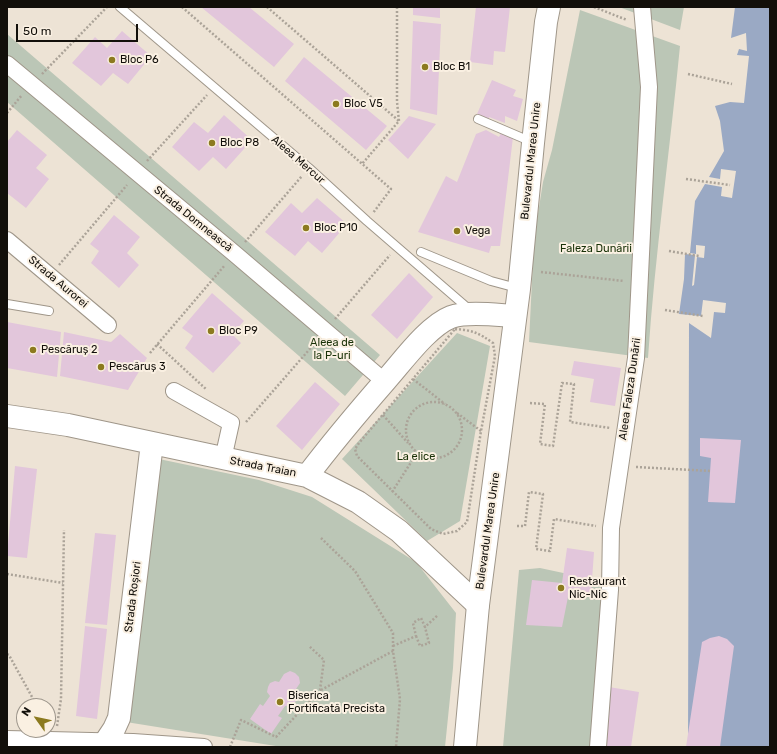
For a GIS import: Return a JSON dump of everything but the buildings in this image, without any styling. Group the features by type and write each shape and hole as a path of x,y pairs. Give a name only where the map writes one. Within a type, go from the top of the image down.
{"main road":[{"name":"Bulevardul Marea Unire","path":"465,747 478,605 519,289 533,143 546,22 549,7"},
{"path":"307,476 347,426 432,329 441,322 453,316 475,314 515,316"},
{"name":"Strada Traian","path":"7,416 68,426 307,476 358,502 398,531 478,605"},
{"name":"Strada Roșiori","path":"103,744 114,729 119,718 152,443"}],"street":[{"name":"Aleea Faleza Dunării","path":"598,747 610,590 611,528 636,358 649,87 642,7"},
{"name":"Strada Domnească","path":"7,64 235,254 377,375"},
{"name":"Strada Aurorei","path":"7,240 108,324"},
{"path":"174,392 231,423 223,459"},
{"path":"7,739 55,740 103,744 133,742 204,747"}],"lane":[{"name":"Aleea Mercur","path":"120,7 303,163 396,247 475,314"},
{"path":"478,119 533,143"},
{"path":"421,252 491,281 519,289"},
{"path":"7,304 49,311"}],"path":[{"path":"7,113 32,84 107,7"},
{"path":"182,7 391,189 367,221"},
{"path":"268,7 399,121"},
{"path":"362,164 399,121 397,102 397,7"},
{"path":"594,7 644,27"},
{"path":"688,74 732,84"},
{"path":"686,178 730,185"},
{"path":"244,425 396,247"},
{"path":"669,251 699,256"},
{"path":"541,272 640,283"},
{"path":"665,310 703,316"},
{"path":"410,381 355,449 357,456 431,530 443,534 457,531 467,522 481,431 495,356 493,343 482,335 468,330 455,329 412,379 481,431"},
{"path":"150,353 157,344 209,392"},
{"path":"530,403 545,404 540,444 553,446 562,383 574,384 570,422 625,430"},
{"path":"383,415 417,453 425,457 434,458 443,457 451,453 457,446 461,438 462,428 460,420 455,412 448,406 440,403 421,405 409,418 406,427 410,445"},
{"path":"392,492 417,453"},
{"path":"620,466 711,471"},
{"path":"517,526 524,526 529,492 543,494 536,549 550,551 554,519 611,528"},
{"path":"55,740 61,699 64,530"},
{"path":"321,538 355,571 393,633 393,651 400,699 396,747"},
{"path":"7,574 63,583"},
{"path":"425,627 438,615"},
{"path":"422,618 429,643 420,646 416,636 413,623 422,618"},
{"path":"393,646 416,636"},
{"path":"309,646 324,660 320,690"},
{"path":"230,747 241,720 276,737 320,690 393,651"},
{"path":"7,654 9,655 33,698"}],"green space":[{"path":"619,7 684,7 680,30"},
{"name":"Faleza Dunării","path":"580,10 680,46 648,358 529,342 534,239 543,182 552,150"},
{"name":"Aleea de la P-uri","path":"7,34 380,355 345,396 7,102"},
{"name":"La elice","path":"457,333 490,346 460,521 427,541 342,459"},
{"path":"159,459 259,480 312,497 416,562 456,613 453,668 445,747 282,747 126,722"},
{"path":"540,568 610,583 595,747 503,747 519,570"}],"water":[{"path":"735,7 770,7 770,747 688,747 689,323 711,338 714,312 725,313 726,303 703,300 701,316 679,314 684,279 685,254 695,255 692,286 694,285 697,257 704,258 705,246 696,245 696,254 690,253 695,201 705,184 722,187 721,196 732,198 736,171 721,169 720,179 709,177 724,151 720,121 715,106 730,102 744,103 749,56 737,55 739,49 747,51 746,33 731,38"}],"place":[{"name":"Bloc P6","path":"112,60"},
{"name":"Bloc B1","path":"425,67"},
{"name":"Bloc V5","path":"336,104"},
{"name":"Bloc P8","path":"212,143"},
{"name":"Bloc P10","path":"306,228"},
{"name":"Vega","path":"457,231"},
{"name":"Bloc P9","path":"211,331"},
{"name":"Pescăruș 2","path":"33,350"},
{"name":"Pescăruș 3","path":"101,367"},
{"name":"Restaurant Nic-Nic","path":"561,588"},
{"name":"Biserica Fortificată Precista","path":"280,702"}]}
